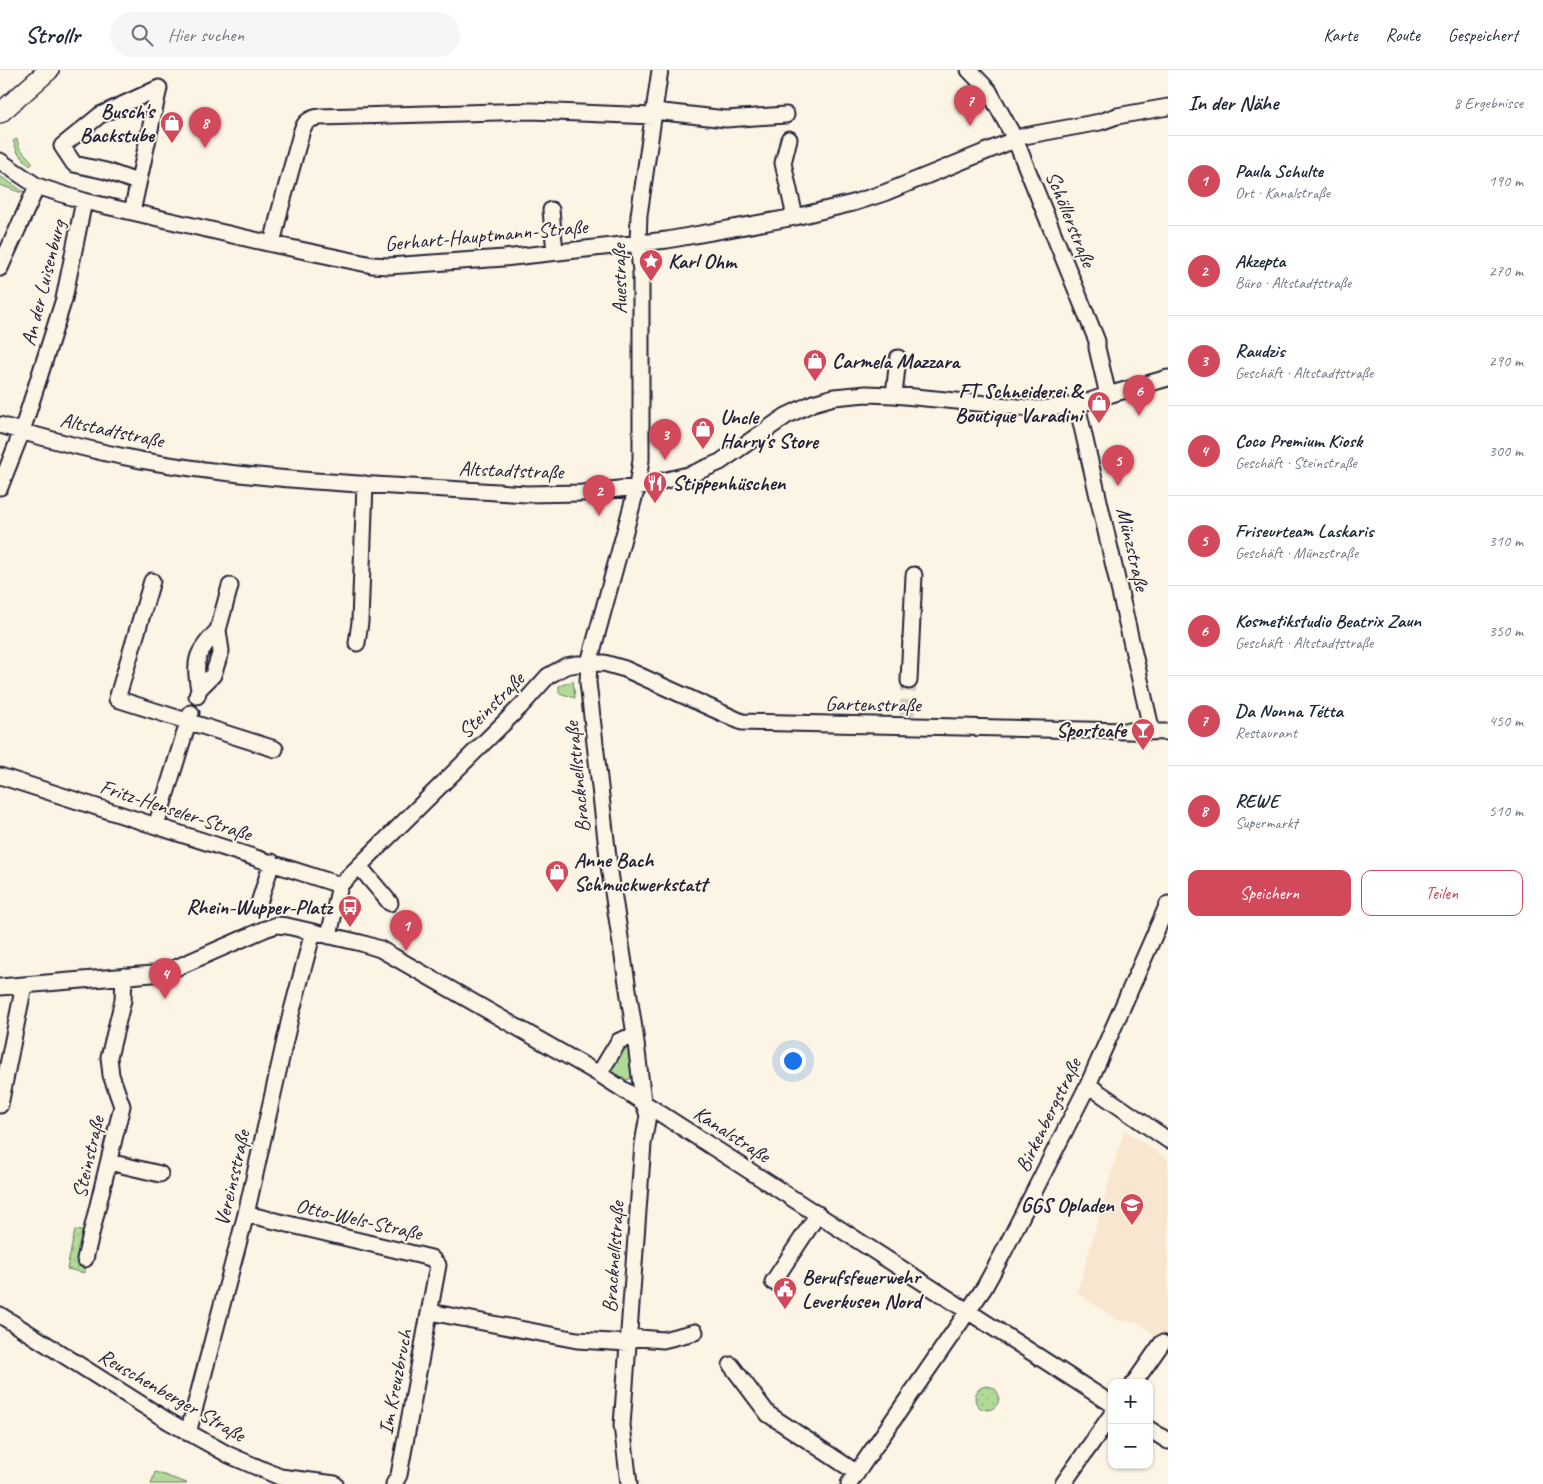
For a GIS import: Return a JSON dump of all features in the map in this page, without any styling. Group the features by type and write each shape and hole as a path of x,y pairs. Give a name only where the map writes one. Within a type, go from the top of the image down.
{"main road":[{"path":"0,113 49,70"}],"street":[{"name":"Auestraße","path":"637,487 641,460 641,272 638,242 639,215 660,70"},
{"name":"Schöllerstraße","path":"969,70 989,91 1015,139 1097,341 1108,395"},
{"path":"132,212 159,88 100,115 62,146 74,164 106,171 137,182"},
{"name":"Gerhart-Hauptmann-Straße","path":"0,161 37,186 84,202 372,265 389,266 504,258 667,240 795,217 853,203 1015,139 1168,107"},
{"path":"272,244 302,130 308,120 320,117 531,111 654,114 726,119 786,115"},
{"path":"789,139 784,163 795,217"},
{"path":"0,268 37,186"},
{"name":"An der Luisenburg","path":"0,487 22,431 64,299 84,202"},
{"path":"551,210 555,252"},
{"path":"894,395 898,358"},
{"name":"Altstadtstraße","path":"0,425 106,453 243,474 526,494 582,493 637,487 692,474 720,462 779,420 813,402 834,397 858,394 894,395 1039,409 1077,405 1168,378"},
{"name":"Münzstraße","path":"1077,405 1152,732"},
{"path":"357,643 360,622 365,484"},
{"path":"589,663 637,487"},
{"path":"909,681 914,575"},
{"path":"152,581 117,699 190,717 275,749"},
{"path":"198,693 195,670 202,646 218,630 230,586"},
{"name":"Gartenstraße","path":"589,663 604,663 625,669 742,722 907,720 1168,732"},
{"name":"Steinstraße","path":"340,884 521,706 548,676 566,666 589,663"},
{"name":"Bracknellstraße","path":"589,663 588,682 609,866 635,1035 643,1101 648,1114 643,1144 622,1425 628,1484"},
{"path":"156,826 190,717"},
{"name":"Fritz-Henseler-Straße","path":"0,776 340,884"},
{"path":"259,903 272,862"},
{"path":"359,866 390,903"},
{"path":"329,936 340,884"},
{"name":"Birkenbergstraße","path":"853,1479 984,1288 1088,1085 1168,904"},
{"path":"0,987 164,973 265,928 277,925 313,932"},
{"name":"Kanalstraße","path":"313,932 361,943 389,954 600,1074 1108,1401"},
{"name":"Vereinsstraße","path":"188,1433 246,1214 291,1014 313,932"},
{"name":"Steinstraße","path":"85,1259 122,1106 111,1074 109,1057 123,1000 124,976"},
{"path":"1,1101 7,1035 24,985"},
{"path":"600,1074 619,1041 635,1035"},
{"path":"1088,1085 1168,1140"},
{"path":"109,1162 160,1174"},
{"name":"Otto-Wels-Straße","path":"246,1214 431,1258 438,1264 435,1286"},
{"path":"773,1282 818,1214"},
{"name":"Im Kreuzbruch","path":"394,1484 399,1474 435,1286"},
{"path":"430,1312 577,1340 664,1340 695,1332"},
{"name":"Reuschenberger Straße","path":"0,1315 188,1433 229,1456 280,1477 334,1484"},
{"path":"1137,1379 1162,1343"},
{"path":"731,1365 768,1414 853,1479"},
{"path":"1063,1484 1108,1420"},
{"path":"1153,1432 1168,1441"}],"shaded area":[{"name":"GGS Opladen","path":"1124,1130 1168,1159 1168,1345 1139,1323 1118,1320 1077,1293"}],"green space":[{"path":"17,139 19,147 33,163 30,166 18,153 13,141"},
{"path":"0,176 24,192 0,185"},
{"path":"573,681 575,698 559,693 559,686"},
{"path":"626,1045 629,1048 633,1075 632,1078 627,1080 611,1070 622,1046"},
{"path":"75,1230 88,1232 85,1273 67,1269"},
{"path":"987,1386 996,1389 999,1398 996,1407 987,1410 978,1407 975,1398 978,1389"},
{"path":"155,1472 187,1483 151,1484"}],"tunnel":[{"path":"907,715 909,681"}],"place":[{"name":"Da Nonna Tétta","path":"970,126"},
{"name":"Busch's Backstube","path":"172,144"},
{"name":"REWE","path":"205,148"},
{"name":"Karl Ohm","path":"651,282"},
{"name":"Carmela Mazzara","path":"815,382"},
{"name":"Kosmetikstudio Beatrix Zaun","path":"1139,416"},
{"name":"FT Schneiderei & Boutique Varadini","path":"1099,424"},
{"name":"Uncle Harry's Store","path":"703,450"},
{"name":"Raudzis","path":"665,460"},
{"name":"Friseurteam Laskaris","path":"1118,486"},
{"name":"Stippenhüschen","path":"655,504"},
{"name":"Akzepta","path":"599,516"},
{"name":"Sportcafe","path":"1143,751"},
{"name":"Anne Bach Schmuckwerkstatt","path":"557,893"},
{"name":"Rhein-Wupper-Platz","path":"350,928"},
{"name":"Paula Schulte","path":"406,951"},
{"name":"Coco Premium Kiosk","path":"165,999"},
{"name":"GGS Opladen","path":"1132,1226"},
{"name":"Berufsfeuerwehr Leverkusen Nord","path":"785,1310"}]}
